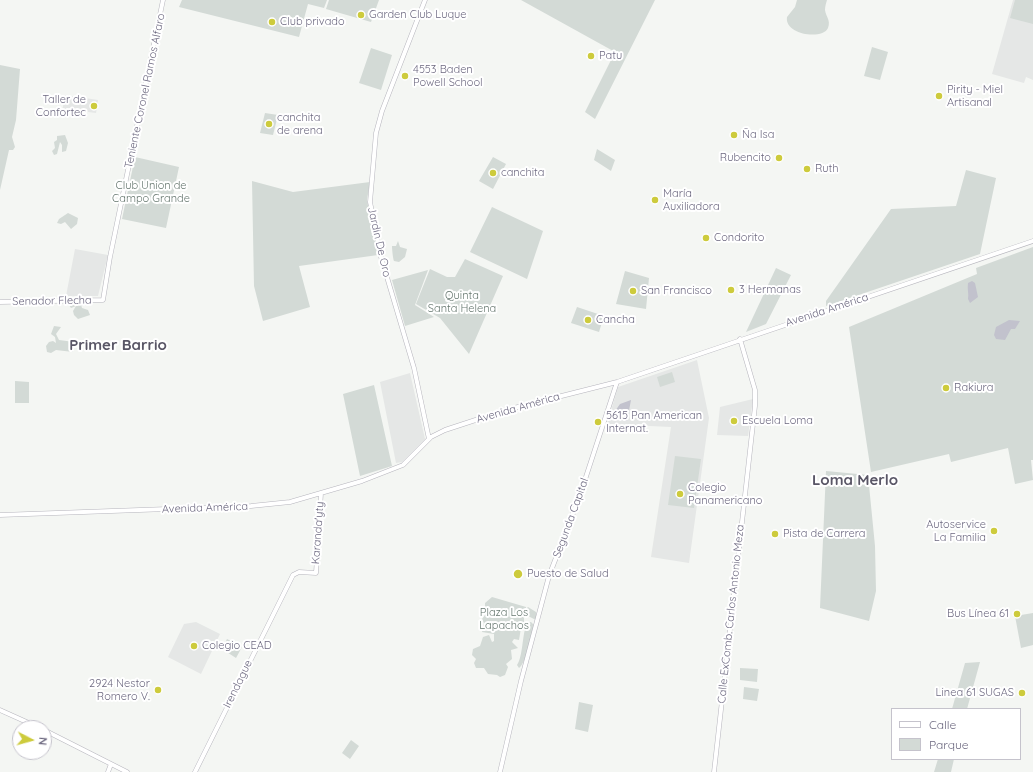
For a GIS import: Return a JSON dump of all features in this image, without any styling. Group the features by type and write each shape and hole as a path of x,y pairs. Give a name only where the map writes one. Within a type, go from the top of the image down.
{"street":[{"name":"Teniente Coronel Ramos Alfaro","path":"103,300 110,257 163,0"},
{"name":"Jardin De Oro","path":"425,0 382,111 376,133 370,202 381,257 414,368 429,440"},
{"name":"Avenida América","path":"0,516 251,506 276,504 321,493 395,469 403,464 429,440 445,430 505,410 617,382 740,339 1033,241"},
{"name":"Senador Flecha","path":"0,302 103,300"},
{"name":"Calle ExComb. Carlos Antonio Meza","path":"714,772 755,406 755,390 740,339"},
{"name":"Segunda Capital","path":"500,772 521,681 548,581 580,495 617,382"},
{"name":"Karanda'yty","path":"316,573 321,493"},
{"name":"Irendague","path":"195,772 293,575 299,572 316,573"},
{"path":"0,710 22,720"},
{"path":"52,734 127,772"},
{"path":"108,772 111,764"}],"shaded area":[{"path":"1013,0 1033,0 1033,80 1026,77 1024,83 992,74"},
{"path":"65,95 98,100 96,113 80,111 79,115 62,112"},
{"path":"75,249 108,255 98,296 66,296"},
{"path":"972,281 975,283 978,297 970,303 968,299 968,283"},
{"path":"1009,320 1020,321 1015,329 1011,329 1005,340 996,339 994,335 996,327"},
{"name":"Colegio Panamericano","path":"697,360 709,418 689,563 651,557 671,427 607,424 618,387"},
{"path":"410,373 425,439 402,462 396,463 380,382"},
{"name":"Escuela Loma","path":"753,399 748,436 717,435 720,407"},
{"path":"631,400 627,421 612,419 611,417 620,404"},
{"name":"Colegio CEAD","path":"196,622 220,634 201,674 168,657 184,624"}],"green space":[{"name":"Club privado","path":"182,0 327,0 324,8 308,4 299,37 179,7"},
{"name":"Garden Club Luque","path":"329,0 379,0 371,22 326,9"},
{"path":"521,0 655,0 595,119 585,112 615,52"},
{"path":"797,0 827,0 825,10 829,25 825,32 812,35 797,32 791,28 787,17 795,7"},
{"path":"1015,0 1033,0 1033,24 1010,18"},
{"path":"872,47 888,52 880,80 864,76"},
{"path":"371,48 392,55 381,90 359,83"},
{"path":"0,65 20,69 16,120 12,137 15,147 13,150 9,150 0,190"},
{"name":"canchita de arena","path":"265,113 278,115 273,135 260,133"},
{"path":"65,135 68,143 66,151 62,152 62,145 60,142 57,154 54,155 52,151 55,148 54,142 57,140 57,136"},
{"path":"597,149 615,160 611,171 594,160"},
{"name":"Club Union de Campo Grande","path":"135,157 179,167 166,228 122,219"},
{"name":"canchita","path":"493,157 506,164 493,189 479,181"},
{"path":"966,170 996,178 980,254 826,306 826,301 891,209 956,206"},
{"path":"252,181 293,192 370,182 367,200 378,255 299,266 310,307 263,321 254,286"},
{"path":"492,207 543,231 527,279 470,252"},
{"path":"68,213 78,218 77,224 71,229 65,222 61,224 57,223 59,219"},
{"path":"398,241 400,247 407,249 405,257 399,262 394,261 392,247 396,246"},
{"name":"Rakiura","path":"1033,247 1033,460 1031,460 1033,480 1015,484 1008,448 951,462 949,454 871,472 849,327 977,274 976,268"},
{"name":"Quinta Santa Helena","path":"465,259 503,276 469,354 440,318 416,304 430,269 447,277 455,277"},
{"path":"776,268 791,275 766,324 746,332"},
{"path":"428,270 415,305 434,317 405,326 392,280"},
{"name":"San Francisco","path":"625,271 649,278 646,309 616,304"},
{"path":"80,301 82,308 88,310 90,315 78,319 74,315 73,311 76,306 71,308 69,305"},
{"name":"Cancha","path":"577,307 604,316 599,332 571,323"},
{"path":"54,326 61,327 56,334 59,340 74,342 73,352 56,350 51,353 47,352 46,346 49,342 53,341 56,343 55,337 51,334"},
{"path":"672,372 675,382 660,387 657,377"},
{"path":"15,381 29,382 29,403 15,403"},
{"path":"374,385 392,466 360,476 343,394"},
{"path":"675,456 701,459 694,508 668,505"},
{"path":"826,471 868,475 875,546 876,591 869,621 820,608"},
{"name":"Plaza Los Lapachos","path":"492,597 526,607 526,609 528,607 536,612 536,620 528,616 524,617 524,626 521,628 519,640 514,639 512,642 518,648 511,650 512,659 506,664 508,667 505,675 500,677 497,675 488,674 484,668 476,668 474,663 476,659 472,655 473,649 480,646 483,637 489,635 492,642 494,641 494,634 482,632 484,623 482,619 486,611 485,603"},
{"path":"1033,613 1033,645 1021,648 1015,616"},
{"path":"531,622 534,625 530,642 524,661 519,668 517,665 520,657 525,628 527,623"},
{"path":"227,639 242,647 236,658 222,649"},
{"path":"980,662 967,708 952,708 965,663"},
{"path":"740,668 758,669 757,682 740,680"},
{"path":"744,687 759,689 757,701 743,699"},
{"path":"579,702 593,705 588,732 575,729"},
{"path":"351,740 359,746 350,759 342,753"},
{"path":"938,760 954,760 951,772 934,772"}],"place":[{"name":"Garden Club Luque","path":"361,15"},
{"name":"Club privado","path":"272,22"},
{"name":"Patu","path":"591,56"},
{"name":"4553 Baden Powell School","path":"405,76"},
{"name":"Pirity - Miel Artisanal","path":"939,96"},
{"name":"Taller de Confortec","path":"94,106"},
{"name":"canchita de arena","path":"269,124"},
{"name":"Ña Isa","path":"734,135"},
{"name":"Rubencito","path":"779,158"},
{"name":"Ruth","path":"807,169"},
{"name":"canchita","path":"493,173"},
{"name":"María Auxiliadora","path":"655,200"},
{"name":"Condorito","path":"706,238"},
{"name":"3 Hermanas","path":"731,290"},
{"name":"San Francisco","path":"633,291"},
{"name":"Cancha","path":"588,320"},
{"name":"Rakiura","path":"946,388"},
{"name":"Escuela Loma","path":"734,421"},
{"name":"5615 Pan American Internat.","path":"598,422"},
{"name":"Colegio Panamericano","path":"680,494"},
{"name":"Autoservice La Familia","path":"994,531"},
{"name":"Pista de Carrera","path":"775,534"},
{"name":"Puesto de Salud","path":"518,574"},
{"name":"Bus Línea 61","path":"1017,614"},
{"name":"Colegio CEAD","path":"194,646"},
{"name":"2924 Nestor Romero V.","path":"158,690"},
{"name":"Linea 61 SUGAS","path":"1022,693"}],"district":[{"name":"Primer Barrio","path":"118,345"},
{"name":"Loma Merlo","path":"855,480"}]}
